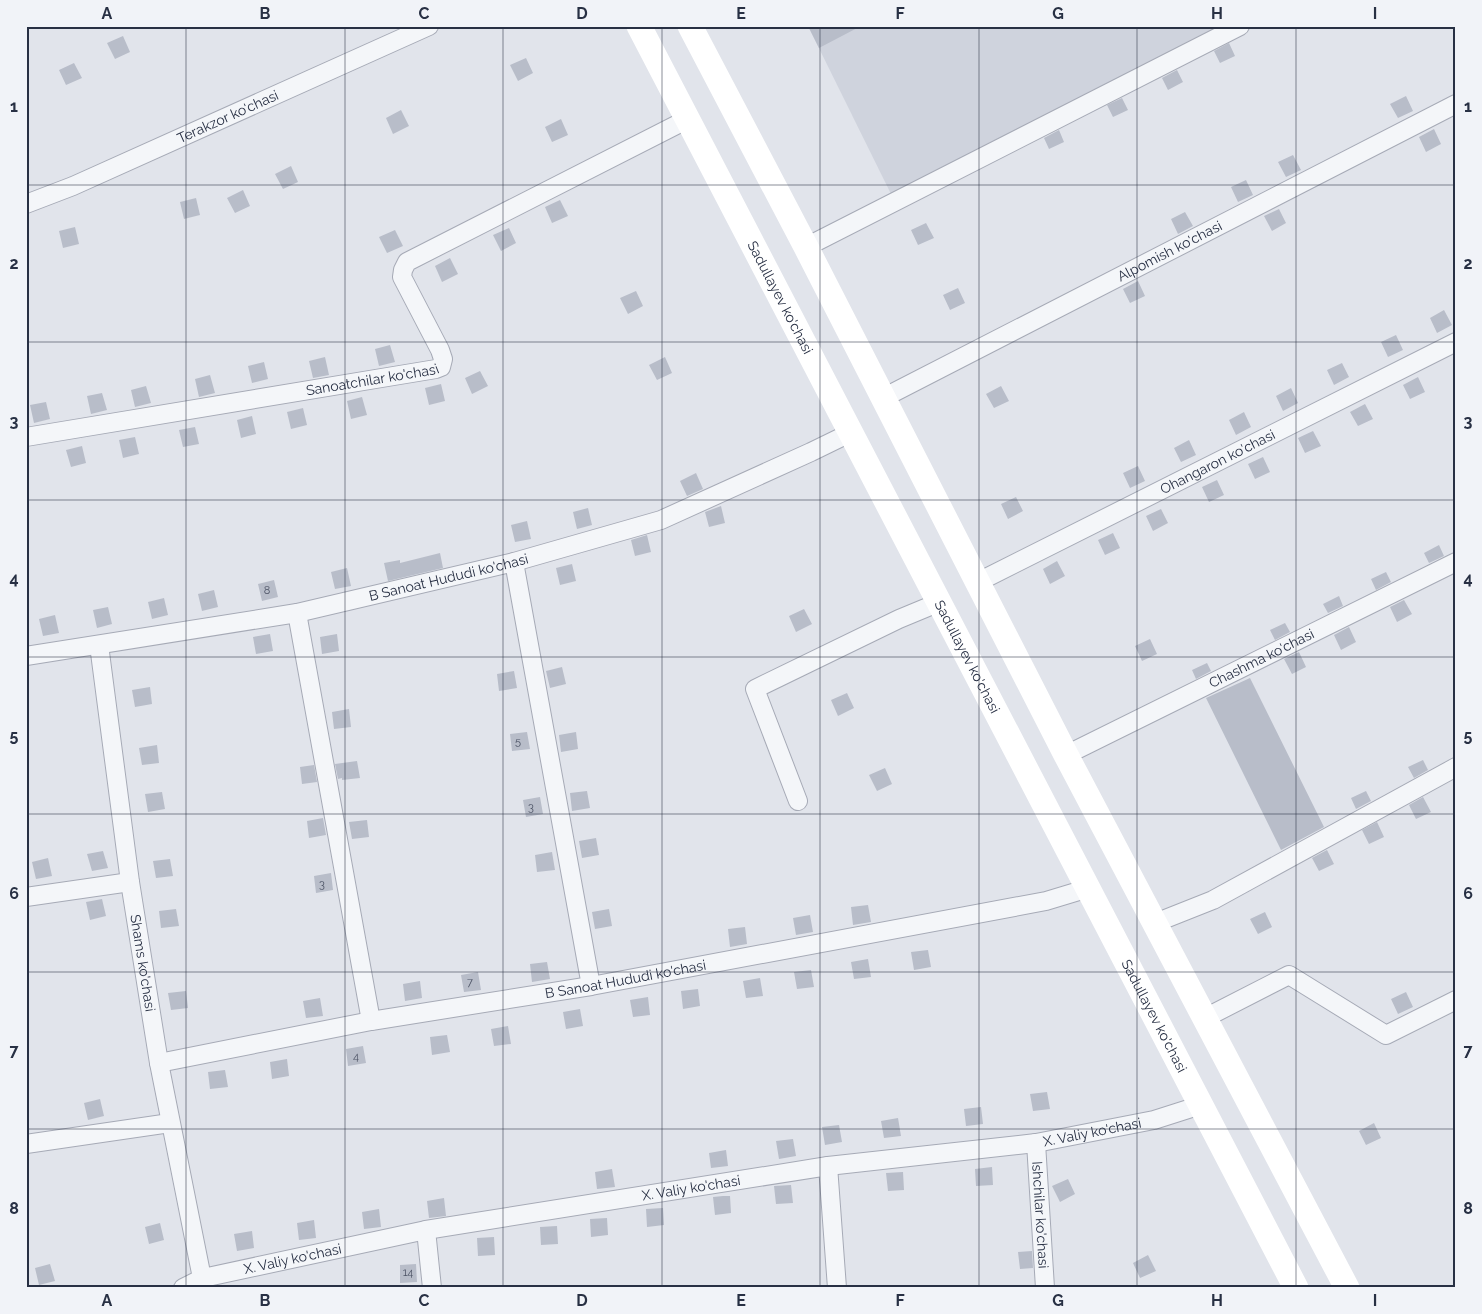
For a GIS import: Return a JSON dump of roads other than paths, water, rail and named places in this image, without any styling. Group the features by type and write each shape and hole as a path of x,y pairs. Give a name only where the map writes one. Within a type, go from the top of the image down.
{"main road":[{"name":"Sadullayev ko'chasi","path":"639,26 1296,1288"},
{"path":"690,26 806,247 1066,755 1347,1288"}],"street":[{"name":"Terakzor ko'chasi","path":"26,204 73,186 429,26"},
{"path":"806,247 1240,26"},
{"name":"Alpomish ko'chasi","path":"883,398 1456,104"},
{"name":"Sanoatchilar ko'chasi","path":"26,437 436,370 441,367 443,359 402,277 407,262 688,119"},
{"name":"Ohangaron ko'chasi","path":"978,582 1456,342"},
{"name":"B Sanoat Hududi ko'chasi","path":"26,656 297,613 514,562 661,520 852,432"},
{"path":"514,562 591,986"},
{"name":"Chashma ko'chasi","path":"1066,755 1456,562"},
{"path":"798,801 755,689 898,620 940,602"},
{"path":"297,613 371,1021"},
{"name":"Shams ko'chasi","path":"99,645 130,882 159,1063 203,1283"},
{"path":"1155,923 1213,900 1456,767"},
{"path":"26,897 130,882"},
{"name":"B Sanoat Hududi ko'chasi","path":"159,1063 371,1021 591,986 1046,901 1089,888"},
{"path":"1205,1018 1290,975 1386,1035 1456,1000"},
{"name":"X. Valiy ko'chasi","path":"183,1288 426,1230 828,1166 1036,1143 1154,1120 1201,1105"},
{"path":"26,1144 170,1123"},
{"name":"Ishchilar ko'chasi","path":"1036,1143 1045,1288"},
{"path":"828,1166 837,1288"},
{"path":"426,1230 432,1288"}]}
